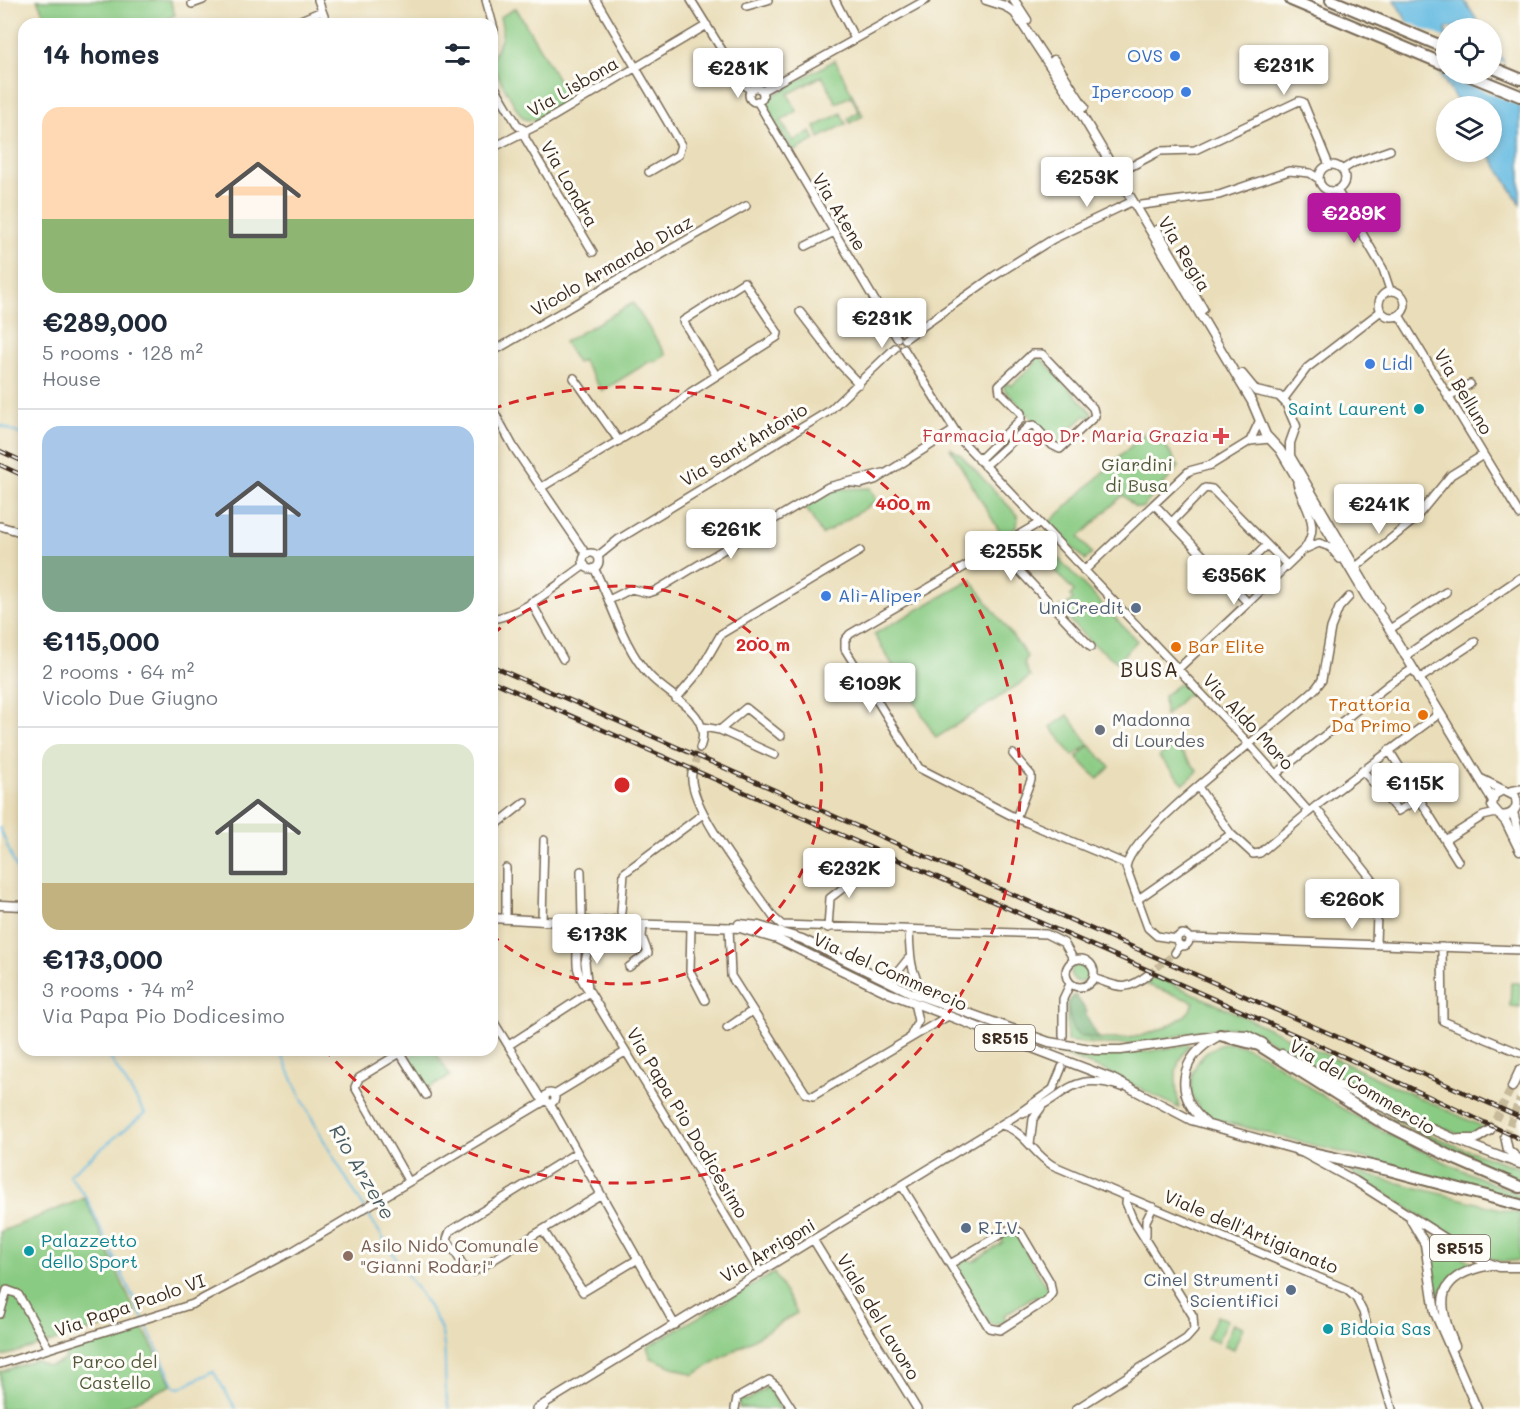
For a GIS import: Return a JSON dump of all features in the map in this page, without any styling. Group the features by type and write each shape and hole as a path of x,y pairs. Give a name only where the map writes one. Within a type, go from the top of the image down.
{"highway":[{"path":"1291,0 1436,61"},
{"path":"1331,0 1436,44"},
{"path":"1502,72 1520,79"},
{"path":"1491,84 1520,96"},
{"name":"Via del Commercio","path":"1220,1035 1248,1040 1266,1049 1378,1120 1520,1187"},
{"name":"Via del Commercio","path":"1298,1150 1463,1189 1520,1205"}],"main road":[{"name":"Via Regia","path":"986,0 1004,2 1020,19 1247,382 1256,391 1274,394 1283,400 1296,422 1288,450 1290,456 1356,567 1389,629 1492,799"},
{"name":"Via Regia","path":"1014,0 1074,90 1125,177 1137,203 1254,408 1259,423 1296,477 1366,596 1384,620"},
{"path":"1254,408 1266,394"},
{"path":"1272,440 1292,437"},
{"path":"1480,779 1507,791 1519,801 1513,812 1507,816 1498,814"},
{"path":"1507,791 1496,793 1492,799 1492,806 1520,851"},
{"path":"1513,812 1520,838"},
{"path":"0,905 18,906"},
{"name":"SR515","path":"498,918 593,923 619,916 700,921 757,929"},
{"path":"577,937 580,922"},
{"name":"SR515","path":"560,923 577,937 593,938 615,926 757,929"},
{"path":"593,923 593,938"},
{"name":"Via del Commercio","path":"757,929 802,939 931,1000 1028,1036 1096,1050 1148,1047 1220,1035 1247,1035 1365,1100 1451,1137 1520,1162"},
{"name":"Via del Commercio","path":"757,929 914,1004 1071,1062 1142,1094 1191,1120 1298,1150 1335,1169 1476,1258 1492,1265 1520,1267"},
{"path":"1211,1127 1190,1104 1185,1077 1195,1054 1220,1035"},
{"path":"1512,1087 1520,1070"},
{"name":"SR515","path":"1451,1137 1476,1139 1490,1130"},
{"name":"SR515","path":"1505,1136 1508,1150 1520,1162"},
{"path":"1405,1213 1422,1238 1435,1313 1477,1409"},
{"path":"1484,1409 1446,1324 1442,1305 1445,1292 1454,1278 1464,1272 1492,1265"}],"street":[{"path":"192,3 203,0"},
{"path":"318,0 325,18"},
{"path":"486,0 491,18"},
{"name":"Via Lisbona","path":"596,0 681,146 678,155 649,172"},
{"name":"Via Atene","path":"691,0 741,81 751,91 751,98 757,101 834,232 901,338"},
{"path":"747,6 768,0"},
{"path":"835,0 855,39"},
{"path":"762,91 926,0"},
{"path":"305,18 322,11"},
{"name":"Via Lisbona","path":"525,130 534,128 707,25"},
{"path":"751,91 756,88 762,91"},
{"path":"757,101 762,98 762,91"},
{"name":"Via Londra","path":"498,92 518,126 525,130"},
{"path":"1125,177 1128,168 1160,151 1195,150 1272,113 1301,102 1329,165 1342,170"},
{"name":"Via Londra","path":"498,145 525,130"},
{"name":"Via Londra","path":"525,130 525,138 593,252"},
{"path":"1342,170 1353,163 1390,150"},
{"path":"1318,179 1322,169 1329,165"},
{"path":"1337,190 1344,181 1342,170"},
{"path":"901,338 907,345 904,349 895,348 894,344 901,338 1044,244 1079,225 1137,203 1219,195 1289,171 1310,173 1318,179 1324,189 1337,190"},
{"path":"1337,190 1383,269 1390,290"},
{"name":"Vicolo Armando Diaz","path":"498,349 746,206"},
{"path":"806,246 834,232"},
{"path":"542,488 671,409 682,398 778,336 744,282 683,321 716,375"},
{"path":"1390,290 1407,294 1405,307 1399,315 1389,317 1381,311 1380,298 1390,290"},
{"path":"1283,400 1307,368 1381,311"},
{"path":"800,312 839,363 859,384"},
{"name":"Via Belluno","path":"1399,315 1520,515"},
{"name":"Via Sant'Antonio","path":"598,556 619,539 819,417 859,384 895,348"},
{"name":"Via Aldo Moro","path":"904,349 953,431 1248,743 1309,812"},
{"path":"1032,354 1042,354 1094,408 1095,416 1059,449 1034,426 1029,426 982,463 1022,419 1021,413 1000,392 999,385 1032,354"},
{"path":"574,378 619,441"},
{"path":"1448,398 1470,384"},
{"path":"498,420 514,448 586,554"},
{"path":"1250,441 1259,423"},
{"path":"609,600 631,589 648,593 655,591 828,487 843,482 869,483 953,431"},
{"path":"1084,571 1187,472 1211,465 1250,441 1272,440"},
{"path":"1356,567 1380,550 1414,520 1451,474 1483,455"},
{"path":"1178,669 1304,549 1311,539 1312,519 1299,492 1296,477"},
{"path":"1172,522 1209,488 1287,565"},
{"path":"1154,504 1248,603"},
{"path":"1039,523 999,549 850,634 845,640 844,649 915,764 928,775 1016,818 1126,864"},
{"path":"0,526 18,531"},
{"path":"1304,549 1319,543 1330,547 1366,596"},
{"path":"1236,575 1267,545"},
{"path":"999,549 1091,647"},
{"path":"676,699 699,672 721,634 860,551"},
{"path":"586,554 591,553 598,556 599,563 594,568"},
{"path":"585,566 583,559 586,554"},
{"path":"498,616 531,602 585,566 594,568"},
{"path":"594,568 640,664 697,716 703,728 700,748"},
{"path":"1405,656 1520,578"},
{"path":"1389,629 1446,592"},
{"path":"1126,864 1143,839 1198,787 1319,685 1335,617 1349,597"},
{"path":"531,602 563,659"},
{"path":"1419,679 1475,642"},
{"path":"1276,774 1385,687 1413,669"},
{"path":"720,730 746,708 781,736"},
{"path":"1198,787 1231,834 1257,855 1362,770 1435,717 1437,710"},
{"path":"703,728 720,730 775,755"},
{"path":"1389,750 1458,861"},
{"path":"1013,754 1031,775 1016,818"},
{"path":"1362,770 1398,811 1420,798"},
{"path":"692,773 693,792 703,814 774,918 787,927 1046,934 1064,943 1074,960"},
{"path":"1507,791 1520,789"},
{"path":"498,823 525,802"},
{"path":"1316,807 1378,887 1376,943"},
{"path":"619,916 624,873 703,814"},
{"path":"1445,840 1483,816 1498,814"},
{"path":"1137,900 1231,834"},
{"path":"542,920 544,840"},
{"path":"1126,864 1137,900 1152,933 1187,944 1189,938 1519,949"},
{"path":"506,868 506,918"},
{"path":"828,928 830,898 868,869"},
{"path":"580,922 581,871"},
{"path":"629,967 648,953 642,937 643,925"},
{"path":"691,926 690,971 705,1000"},
{"path":"729,927 729,971 802,1091 810,1096 948,1016"},
{"path":"909,930 909,956 913,976 931,1000"},
{"name":"Via Papa Pio Dodicesimo","path":"577,937 578,974 760,1273"},
{"name":"Via Papa Pio Dodicesimo","path":"589,990 585,962 593,938"},
{"path":"1175,953 1179,942"},
{"path":"1442,947 1443,1021 1520,1053"},
{"path":"877,975 897,974 909,956"},
{"path":"1070,984 1084,987 1093,978 1093,969 1088,962 1074,960"},
{"path":"1064,1036 1063,999 1070,984 1066,970 1074,960"},
{"path":"1093,978 1108,985 1127,987 1149,974"},
{"path":"509,1044 589,990"},
{"path":"910,1038 918,1021 914,1004"},
{"path":"727,1028 752,1011"},
{"path":"498,1028 540,1097 547,1101 675,1324"},
{"path":"547,1101 555,1100 554,1095 625,1052"},
{"path":"394,1056 359,1078 355,1087 409,1182"},
{"path":"405,1056 426,1095"},
{"name":"Via Arrigoni","path":"536,1409 1015,1116 1053,1089 1062,1067"},
{"name":"Via Arrigoni","path":"1015,1116 1047,1102 1086,1080 1103,1081 1142,1094"},
{"name":"Via Papa Paolo VI","path":"0,1364 143,1321 193,1304 216,1293 360,1212 547,1101"},
{"path":"1030,1144 1033,1119 1047,1102"},
{"name":"Viale dell'Artigianato","path":"1001,1125 1018,1131 1040,1157 1052,1165 1346,1289 1356,1298 1363,1312 1392,1409"},
{"path":"576,1153 450,1231 447,1236 466,1270 471,1273 600,1195"},
{"path":"902,1186 986,1326 1000,1329 1047,1300 1052,1293 1050,1282 1021,1233 1015,1229 1008,1230 950,1264"},
{"path":"1076,1409 1186,1339 1194,1330 1193,1316 1128,1209 1127,1196"},
{"path":"1146,1236 1146,1221 1153,1207"},
{"path":"543,1230 583,1292 638,1259"},
{"name":"Viale del Lavoro","path":"814,1241 917,1409"},
{"path":"0,1314 7,1290 18,1294 49,1349"},
{"path":"735,1409 737,1398 769,1380 778,1387 792,1409"}],"green space":[{"path":"37,0 170,0 175,15 169,18 46,18"},
{"path":"516,8 570,100 535,121 524,119 519,113 498,76 498,46 502,34 500,17"},
{"path":"835,60 863,116 850,123 848,118 859,112 851,96 836,103 822,76 788,94 797,111 781,121 793,141 811,132 815,140 793,152 769,113 768,101 771,96"},
{"path":"841,113 846,124 819,138 815,127"},
{"path":"633,303 666,355 654,362 652,360 602,391 582,360 577,363 564,342"},
{"path":"1040,357 1092,413 1090,419 1086,415 1060,438 1064,443 1061,445 1054,442 1004,389 1006,382 1011,386 1036,363 1032,358"},
{"name":"Giardini di Busa","path":"1148,430 1156,430 1179,467 1142,508 1135,507 1123,495 1079,537 1092,554 1085,560 1049,523"},
{"path":"950,448 961,455 1017,515 1016,527 1010,533 998,540 1000,532"},
{"path":"870,488 877,501 822,535 805,506 837,489"},
{"path":"1041,540 1137,641 1117,662 1087,639 1059,609 1060,606 1063,609 1073,599 1070,596 1074,591 1033,549"},
{"path":"971,580 1027,656 1024,664 1030,677 936,738 874,634"},
{"path":"1180,683 1193,693 1185,696 1165,716 1164,696"},
{"path":"1068,715 1089,744 1073,756 1051,727"},
{"path":"1174,744 1198,771 1184,784 1159,757"},
{"path":"1089,745 1110,767 1098,779 1077,758"},
{"path":"1080,964 1086,967 1089,973 1086,979 1080,982 1074,979 1071,973 1074,967"},
{"path":"1155,976 1488,1129 1475,1136 1462,1136 1351,1087 1253,1031 1239,1028 1211,1029 1133,1044 1067,1041 1067,1003 1072,1028 1079,1036 1092,1038 1117,1039 1140,1036 1163,1028 1184,1016 1194,1002 1145,984"},
{"path":"1511,983 1520,983 1520,1007 1510,1006"},
{"path":"1075,995 1087,1012 1085,1013 1097,1036 1103,1040 1079,1036 1072,1028 1067,1003"},
{"path":"1227,1043 1255,1051 1360,1119 1427,1154 1520,1195 1520,1199 1210,1118 1199,1109 1193,1098 1192,1075 1204,1055 1215,1047"},
{"path":"1037,1045 1075,1052 1112,1054 1150,1051 1190,1045 1179,1060 1176,1075 1179,1108 1106,1071"},
{"path":"438,1056 450,1076 426,1090 408,1057"},
{"path":"1360,1103 1456,1146 1520,1168 1520,1180 1479,1163"},
{"path":"1348,1170 1520,1214 1520,1260 1503,1262 1485,1257"},
{"path":"85,1198 136,1314 103,1327 0,1357 0,1232"},
{"path":"1012,1233 1018,1237 1048,1290 1044,1297 1039,1299 1034,1296 1004,1315 1006,1321 994,1325 989,1323 959,1274 960,1263 967,1259 973,1262 1002,1243 1002,1237"},
{"path":"1425,1233 1473,1263 1449,1280 1442,1292 1438,1309"},
{"path":"774,1273 797,1313 693,1375 651,1358 647,1347"},
{"path":"1217,1316 1227,1320 1217,1342 1207,1338"},
{"path":"1233,1323 1243,1327 1234,1349 1224,1345"},
{"name":"Parco del Castello","path":"143,1328 172,1385 118,1409 0,1409 0,1372 36,1360 43,1364 53,1365 64,1360 68,1350"},
{"path":"770,1385 775,1389 770,1392 781,1409 739,1408 739,1401 744,1398 746,1401 765,1389 763,1386"}],"water":[{"path":"1394,0 1464,0 1476,18 1436,18 1436,67"},
{"path":"1502,59 1520,87 1520,204 1494,162 1502,162 1502,96 1454,96 1446,84 1502,84"}],"pier":[{"path":"1403,20 1436,34 1436,71"},
{"path":"1502,62 1509,65 1520,82 1520,106 1502,98 1502,96 1496,96 1467,84 1502,84"}],"waterway":[{"path":"0,425 18,433"},
{"name":"Rio Arzere","path":"0,828 18,873"},
{"path":"109,1056 145,1113 69,1175 86,1197 175,1387 180,1388 213,1371 236,1409"},
{"name":"Rio Arzere","path":"282,1056 302,1100 328,1148 438,1323 444,1343 449,1409"}],"tunnel":[{"path":"692,773 700,748"},
{"path":"1149,974 1175,953"},
{"path":"1490,1130 1512,1087"},
{"path":"1505,1136 1520,1099"}],"railway":[{"path":"0,451 18,459"},
{"path":"0,465 18,473"},
{"path":"498,669 1520,1117"},
{"path":"498,684 1325,1048 1520,1139"}],"place":[{"name":"OVS","path":"1175,56"},
{"name":"Ipercoop","path":"1186,92"},
{"name":"Lidl","path":"1370,364"},
{"name":"Saint Laurent","path":"1419,409"},
{"name":"Farmacia Lago Dr. Maria Grazia","path":"1221,436"},
{"name":"Alì-Aliper","path":"826,596"},
{"name":"UniCredit","path":"1136,608"},
{"name":"Bar Elite","path":"1176,647"},
{"name":"Trattoria Da Primo","path":"1423,715"},
{"name":"Madonna di Lourdes","path":"1100,730"},
{"name":"R.I.V.","path":"966,1228"},
{"name":"Palazzetto dello Sport","path":"29,1251"},
{"name":"Asilo Nido Comunale \"Gianni Rodari\"","path":"348,1256"},
{"name":"Cinel Strumenti Scientifici","path":"1291,1290"},
{"name":"Bidoia Sas","path":"1328,1329"}],"district":[{"name":"BUSA","path":"1150,670"}]}
